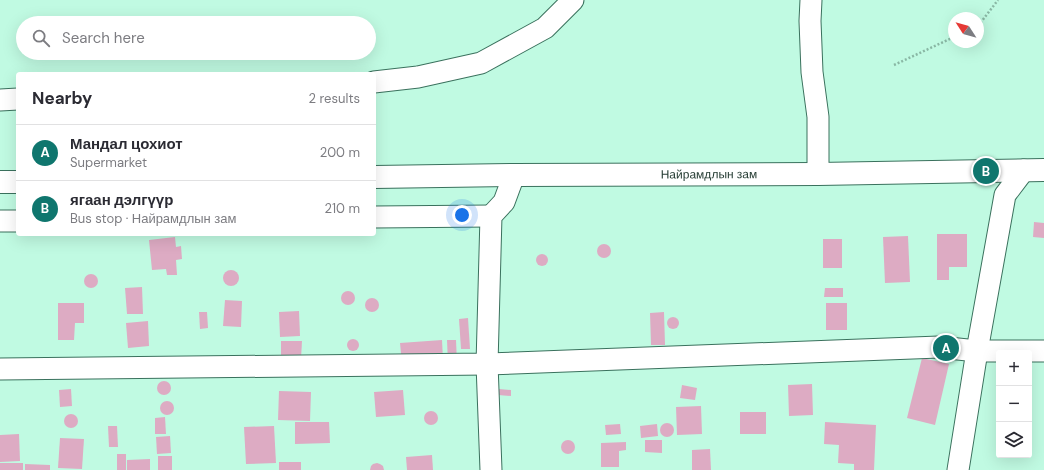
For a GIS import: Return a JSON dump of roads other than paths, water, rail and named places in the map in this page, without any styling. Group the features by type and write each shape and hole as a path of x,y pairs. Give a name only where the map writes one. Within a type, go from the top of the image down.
{"main road":[{"name":"Найрамдлын зам","path":"376,177 818,174 1034,170"},
{"path":"0,182 16,182"}],"street":[{"path":"376,82 418,77 481,63 545,28 573,0"},
{"path":"811,0 811,65 818,117 818,174"},
{"path":"0,100 16,99"},
{"path":"958,470 977,351 1005,195 1034,170"},
{"path":"491,470 487,364 491,216 504,202 514,175"},
{"path":"376,217 491,216"},
{"path":"0,221 16,221"},
{"path":"0,368 487,364 939,348 977,351 1044,351"}],"place":[{"name":"ягаан дэлгүүр","path":"986,171"},
{"name":"Мандал цохиот","path":"946,348"}]}
